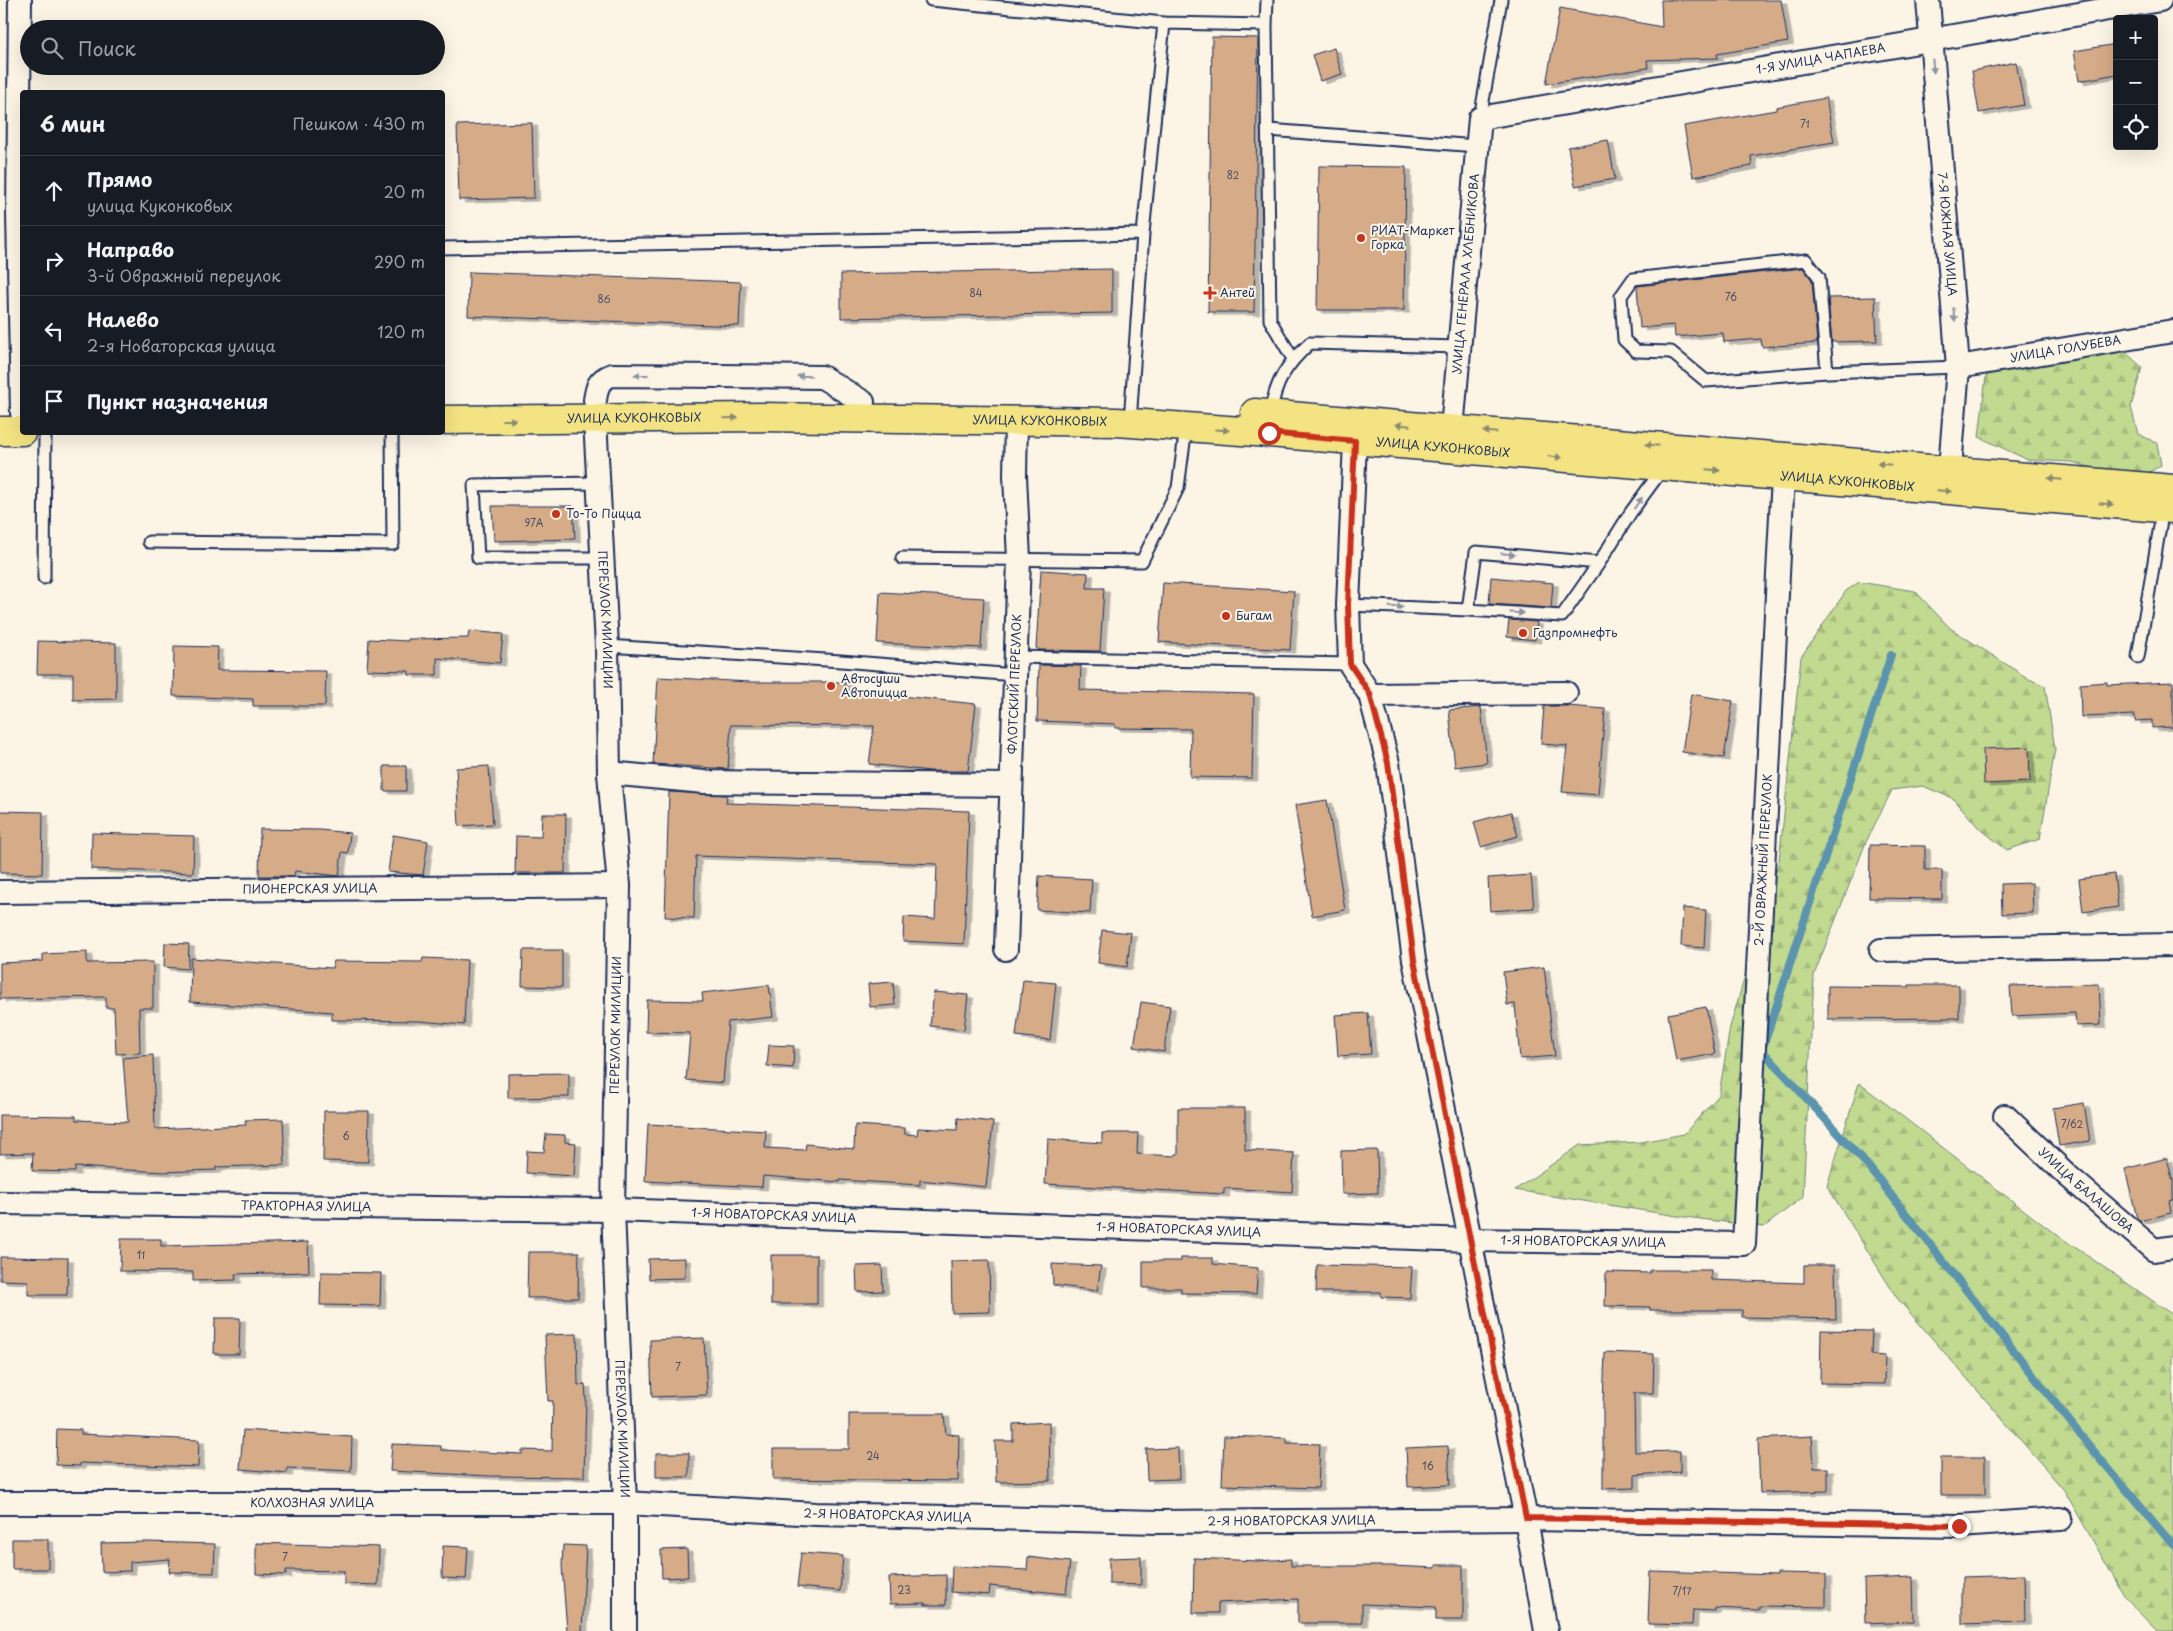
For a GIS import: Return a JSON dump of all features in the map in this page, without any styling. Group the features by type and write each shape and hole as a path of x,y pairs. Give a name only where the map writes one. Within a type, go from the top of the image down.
{"main road":[{"name":"УЛИЦА КУКОНКОВЫХ","path":"445,420 750,399 1131,408 1270,414 1950,470 2170,502"},
{"name":"УЛИЦА КУКОНКОВЫХ","path":"445,404 760,417 1016,419 1116,422 1783,476 2170,502"},
{"path":"0,413 20,412"},
{"path":"0,431 20,431"}],"street":[{"path":"20,0 20,215"},
{"name":"7-Я ЮЖНАЯ УЛИЦА","path":"1928,0 1958,367 1950,470"},
{"name":"1-Я УЛИЦА ЧАПАЕВА","path":"1480,118 1931,38 2160,0"},
{"name":"УЛИЦА ГЕНЕРАЛА ХЛЕБНИКОВА","path":"1452,429 1480,118"},
{"name":"УЛИЦА ГОЛУБЕВА","path":"1958,367 2173,331"},
{"name":"ПЕРЕУЛОК МИЛИЦИИ","path":"595,410 607,646 608,773 619,886 613,1210 626,1503 625,1631"},
{"name":"ФЛОТСКИЙ ПЕРЕУЛОК","path":"1006,949 1019,559 1015,476 1016,419"},
{"path":"1355,441 1348,605 1350,664 1370,694 1388,763 1414,960 1526,1518 1546,1631"},
{"name":"2-Й ОВРАЖНЫЙ ПЕРЕУЛОК","path":"1744,1244 1783,476"},
{"path":"1370,694 1566,693"},
{"path":"608,773 704,782 1011,785"},
{"name":"ПИОНЕРСКАЯ УЛИЦА","path":"0,892 619,886"},
{"path":"1881,950 2173,945"},
{"name":"УЛИЦА БАЛАШОВА","path":"2005,1116 2068,1176 2154,1250 2173,1247"},
{"name":"ТРАКТОРНАЯ УЛИЦА","path":"0,1203 613,1210"},
{"name":"1-Я НОВАТОРСКАЯ УЛИЦА","path":"613,1210 1470,1240 1744,1244"},
{"name":"КОЛХОЗНАЯ УЛИЦА","path":"0,1503 626,1503"},
{"name":"2-Я НОВАТОРСКАЯ УЛИЦА","path":"626,1503 816,1514 1159,1522 1526,1518 1959,1526 2060,1519"}],"lane":[{"path":"931,0 1164,23 1266,25"},
{"path":"1266,0 1270,320 1292,359"},
{"path":"1480,118 1501,0"},
{"path":"1131,408 1143,234 1164,23"},
{"path":"1268,130 1477,146"},
{"path":"445,248 1143,234"},
{"path":"1827,372 1819,277 1806,260 1633,278 1621,296 1624,340 1636,351 1671,352 1706,380 1827,372 1958,367"},
{"path":"1270,414 1274,390 1292,359 1310,343 1459,348"},
{"path":"902,558 1142,561 1178,488 1186,427"},
{"path":"44,578 45,435"},
{"path":"150,542 392,544 392,435"},
{"path":"1348,605 1562,616 1664,466"},
{"path":"598,484 474,485 478,558 602,558"},
{"path":"2138,657 2170,502"},
{"path":"1468,610 1476,552 1599,563"},
{"path":"607,646 841,661 1015,666 1350,664"}],"green space":[{"path":"2124,351 2142,367 2131,407 2138,434 2157,443 2161,465 2148,473 2106,472 2072,462 2028,460 1979,437 1986,376 2001,371"},
{"path":"1859,582 1915,591 1950,628 2029,679 2045,686 2055,749 2040,839 2007,850 1978,827 1954,799 1923,786 1892,790 1866,842 1814,975 1803,1197 1764,1227 1677,1216 1515,1190 1580,1145 1641,1142 1684,1134 1719,1095 1730,1027 1779,861 1801,657 1846,591"},
{"path":"1859,1083 2050,1230 2173,1315 2173,1631 2158,1631 2125,1597 2064,1490 1897,1298 1827,1186"}],"building":[{"path":"1661,0 1781,0 1788,42 1717,54 1718,58 1647,60 1648,68 1546,84 1560,8 1662,27"},
{"path":"1212,37 1258,38 1254,312 1208,312"},
{"path":"2113,45 2113,75 2079,81 2074,51"},
{"path":"1334,48 1342,74 1320,81 1312,55"},
{"path":"2016,62 2024,105 1979,113 1972,71"},
{"path":"1826,98 1834,142 1751,156 1752,166 1693,177 1684,126 1776,110 1776,107"},
{"path":"532,123 534,198 459,200 457,125"},
{"path":"1608,140 1615,179 1575,186 1568,147"},
{"name":"РИАТ-Маркет Горка","path":"1319,166 1406,167 1404,310 1317,310"},
{"path":"1803,268 1812,280 1817,343 1762,347 1761,339 1724,342 1723,333 1675,337 1674,325 1640,328 1637,286"},
{"path":"1112,269 1112,313 841,318 841,274"},
{"path":"469,272 741,282 739,326 468,316"},
{"path":"1875,297 1877,341 1832,342 1828,298"},
{"path":"492,506 573,506 575,539 494,541"},
{"path":"1041,570 1088,573 1087,588 1104,588 1100,651 1040,650 1036,648"},
{"path":"1491,577 1553,583 1551,608 1489,604"},
{"name":"Бигам","path":"1163,583 1294,591 1290,650 1159,642"},
{"path":"880,592 984,598 981,648 877,643"},
{"path":"1509,620 1537,622 1535,640 1507,637"},
{"path":"469,631 503,634 500,663 437,658 437,675 409,675 409,671 367,670 369,639 408,641 408,639 468,638"},
{"path":"38,641 116,643 116,699 73,700 73,674 37,674"},
{"path":"174,646 218,647 217,670 326,671 325,706 253,706 253,699 173,696"},
{"path":"1039,665 1081,666 1080,690 1254,694 1252,778 1190,777 1191,729 1115,728 1115,724 1037,721"},
{"path":"658,677 750,682 845,682 845,690 976,704 968,771 930,771 869,764 874,726 731,725 728,769 653,764"},
{"path":"2107,682 2107,685 2173,682 2173,727 2152,728 2152,720 2135,721 2135,715 2081,717 2080,684"},
{"path":"1691,694 1733,701 1724,758 1682,752"},
{"path":"1544,706 1605,709 1598,795 1562,792 1567,746 1541,744"},
{"path":"1481,707 1487,763 1455,767 1449,710"},
{"path":"2029,747 2030,782 1984,784 1983,749"},
{"path":"384,766 406,766 406,791 384,791"},
{"path":"489,766 493,824 459,826 456,768"},
{"path":"669,792 727,795 726,803 969,811 964,944 903,941 904,917 935,919 937,864 696,856 694,918 665,917"},
{"path":"1327,800 1345,910 1312,916 1295,805"},
{"path":"0,811 43,812 42,874 0,873"},
{"path":"1511,812 1518,836 1481,847 1474,822"},
{"path":"542,814 566,814 565,873 515,873 516,836 541,837"},
{"path":"260,829 320,830 350,833 348,853 342,852 339,876 295,871 294,876 259,876"},
{"path":"92,833 194,836 193,873 91,869"},
{"path":"393,835 428,841 423,875 388,872"},
{"path":"1870,845 1925,846 1925,870 1942,870 1942,899 1869,898"},
{"path":"2114,874 2118,907 2083,912 2079,879"},
{"path":"1531,875 1534,908 1490,911 1488,878"},
{"path":"1039,876 1092,879 1090,913 1037,910"},
{"path":"2032,883 2033,913 2002,914 2001,884"},
{"path":"1683,908 1706,910 1704,948 1681,946"},
{"path":"1102,930 1131,933 1127,967 1098,963"},
{"path":"165,943 189,944 188,969 164,967"},
{"path":"523,950 562,950 562,987 522,986"},
{"path":"87,952 87,963 153,962 153,1008 139,1008 140,1053 116,1054 114,1008 106,1008 106,997 0,999 0,963 43,961 43,954"},
{"path":"191,958 332,968 333,961 422,962 423,958 467,960 464,1025 419,1021 332,1020 332,1012 190,1002"},
{"path":"1544,967 1555,1056 1520,1059 1515,1004 1507,1005 1503,972"},
{"path":"1023,980 1056,983 1050,1040 1016,1036"},
{"path":"893,982 895,1005 870,1007 868,984"},
{"path":"2099,984 2101,1025 2076,1026 2075,1013 2012,1016 2010,986"},
{"path":"769,985 773,1017 728,1022 723,1083 686,1080 690,1033 646,1032 647,1000 703,1001 702,993"},
{"path":"1909,985 1959,985 1959,1018 1828,1019 1828,986 1909,987"},
{"path":"934,992 968,995 964,1030 930,1026"},
{"path":"1141,1002 1170,1006 1164,1052 1134,1047"},
{"path":"1706,1007 1715,1054 1676,1061 1668,1014"},
{"path":"1368,1013 1371,1054 1338,1056 1335,1015"},
{"path":"769,1045 794,1046 793,1068 767,1066"},
{"path":"153,1055 155,1129 246,1125 245,1120 283,1119 285,1165 216,1167 216,1170 163,1172 75,1167 75,1172 32,1171 33,1153 0,1154 0,1115 76,1116 76,1120 128,1122 123,1058"},
{"path":"569,1073 569,1097 508,1098 508,1074"},
{"path":"2084,1103 2090,1141 2059,1146 2053,1108"},
{"path":"1178,1108 1245,1108 1245,1150 1294,1153 1292,1192 1224,1188 1224,1194 1045,1184 1048,1139 1102,1143 1102,1133 1138,1133 1137,1154 1175,1156 1175,1154 1178,1154"},
{"path":"324,1111 369,1111 368,1162 323,1161"},
{"path":"958,1118 993,1122 986,1187 920,1180 920,1185 840,1180 840,1182 763,1176 762,1187 645,1181 648,1124 766,1131 765,1148 805,1150 806,1144 854,1149 855,1125 904,1128 905,1134 917,1135 918,1128 957,1130"},
{"path":"546,1134 565,1135 565,1142 576,1143 574,1176 526,1173 527,1151 544,1152"},
{"path":"1377,1150 1378,1193 1342,1194 1341,1151"},
{"path":"2167,1158 2173,1182 2173,1200 2169,1201 2171,1213 2140,1221 2137,1218 2125,1169"},
{"path":"121,1239 161,1239 161,1246 308,1242 309,1272 235,1274 236,1280 193,1281 193,1272 120,1271"},
{"path":"528,1252 579,1252 578,1298 527,1298"},
{"path":"771,1255 817,1255 817,1304 771,1304"},
{"path":"0,1257 68,1258 67,1295 28,1295 28,1281 0,1280"},
{"path":"685,1258 685,1278 649,1279 648,1259"},
{"path":"1181,1258 1213,1258 1213,1264 1258,1268 1256,1294 1181,1293 1181,1288 1143,1288 1143,1261 1181,1261"},
{"path":"989,1260 990,1312 952,1313 951,1261"},
{"path":"1052,1264 1101,1266 1097,1291 1053,1285"},
{"path":"882,1265 883,1291 857,1292 856,1266"},
{"path":"1317,1265 1412,1267 1410,1298 1381,1297 1381,1292 1316,1292"},
{"path":"1804,1265 1835,1265 1836,1319 1742,1317 1742,1310 1650,1310 1650,1307 1605,1306 1606,1272 1650,1273 1650,1270 1711,1270 1711,1280 1804,1283"},
{"path":"321,1272 381,1273 380,1306 320,1305"},
{"path":"215,1318 240,1318 239,1354 214,1354"},
{"path":"1821,1330 1872,1331 1871,1355 1885,1356 1884,1384 1820,1383"},
{"path":"577,1334 578,1385 585,1384 586,1398 584,1477 489,1476 390,1471 392,1444 441,1446 441,1450 522,1454 522,1450 552,1451 553,1401 548,1401 545,1335"},
{"path":"704,1338 707,1395 652,1397 650,1340"},
{"path":"1605,1352 1654,1354 1653,1393 1634,1393 1635,1452 1680,1451 1680,1472 1635,1475 1635,1488 1603,1489"},
{"path":"849,1414 944,1414 946,1434 959,1435 958,1481 773,1479 773,1449 849,1449"},
{"path":"1049,1422 1050,1481 996,1482 995,1441 1013,1441 1013,1424"},
{"path":"57,1429 81,1430 81,1434 199,1440 198,1467 80,1463 80,1466 56,1465"},
{"path":"243,1430 352,1437 351,1471 287,1468 287,1473 240,1469"},
{"path":"1224,1436 1287,1438 1287,1443 1320,1444 1318,1488 1222,1485"},
{"path":"1812,1436 1814,1468 1828,1468 1828,1491 1760,1493 1758,1439"},
{"path":"1448,1446 1450,1485 1408,1487 1406,1448"},
{"path":"1178,1448 1179,1479 1147,1480 1146,1449"},
{"path":"656,1453 689,1453 689,1477 656,1477"},
{"path":"1941,1457 1985,1457 1985,1495 1941,1495"},
{"path":"12,1539 48,1539 48,1569 12,1569"},
{"path":"101,1543 215,1544 214,1573 169,1572 170,1559 130,1562 130,1571 102,1572"},
{"path":"256,1543 379,1547 378,1585 344,1584 344,1571 286,1570 286,1575 256,1574"},
{"path":"563,1545 586,1546 582,1631 567,1631 562,1566"},
{"path":"443,1546 468,1547 466,1579 442,1578"},
{"path":"687,1549 688,1577 662,1578 661,1550"},
{"path":"801,1553 843,1556 840,1591 797,1587"},
{"path":"1028,1557 1070,1562 1066,1594 990,1586 989,1595 951,1592 952,1566 1027,1570"},
{"path":"1141,1557 1141,1585 1109,1584 1109,1558"},
{"path":"1194,1558 1257,1561 1291,1559 1291,1566 1436,1568 1436,1565 1463,1565 1463,1620 1436,1620 1436,1607 1362,1604 1362,1623 1298,1623 1298,1599 1218,1603 1218,1613 1193,1613"},
{"path":"1650,1571 1777,1575 1777,1573 1826,1574 1826,1607 1759,1606 1759,1610 1715,1608 1715,1611 1693,1610 1692,1625 1648,1624"},
{"path":"946,1575 946,1605 925,1605 925,1603 890,1604 889,1577"},
{"path":"2024,1575 2025,1622 1962,1624 1962,1577"},
{"path":"1913,1577 1914,1621 1865,1623 1864,1579"}],"waterway":[{"path":"1891,655 1762,1050 1869,1167 2082,1437 2173,1545"}],"place":[{"name":"РИАТ-Маркет Горка","path":"1361,238"},
{"name":"Антей","path":"1210,293"},
{"name":"То-То Пицца","path":"556,514"},
{"name":"Бигам","path":"1226,616"},
{"name":"Газпромнефть","path":"1523,633"},
{"name":"Автосуши Автопицца","path":"831,686"}],"route":[{"path":"1269,433 1355,441 1348,605 1350,664 1370,694 1388,763 1414,960 1526,1518 1959,1526"}]}
